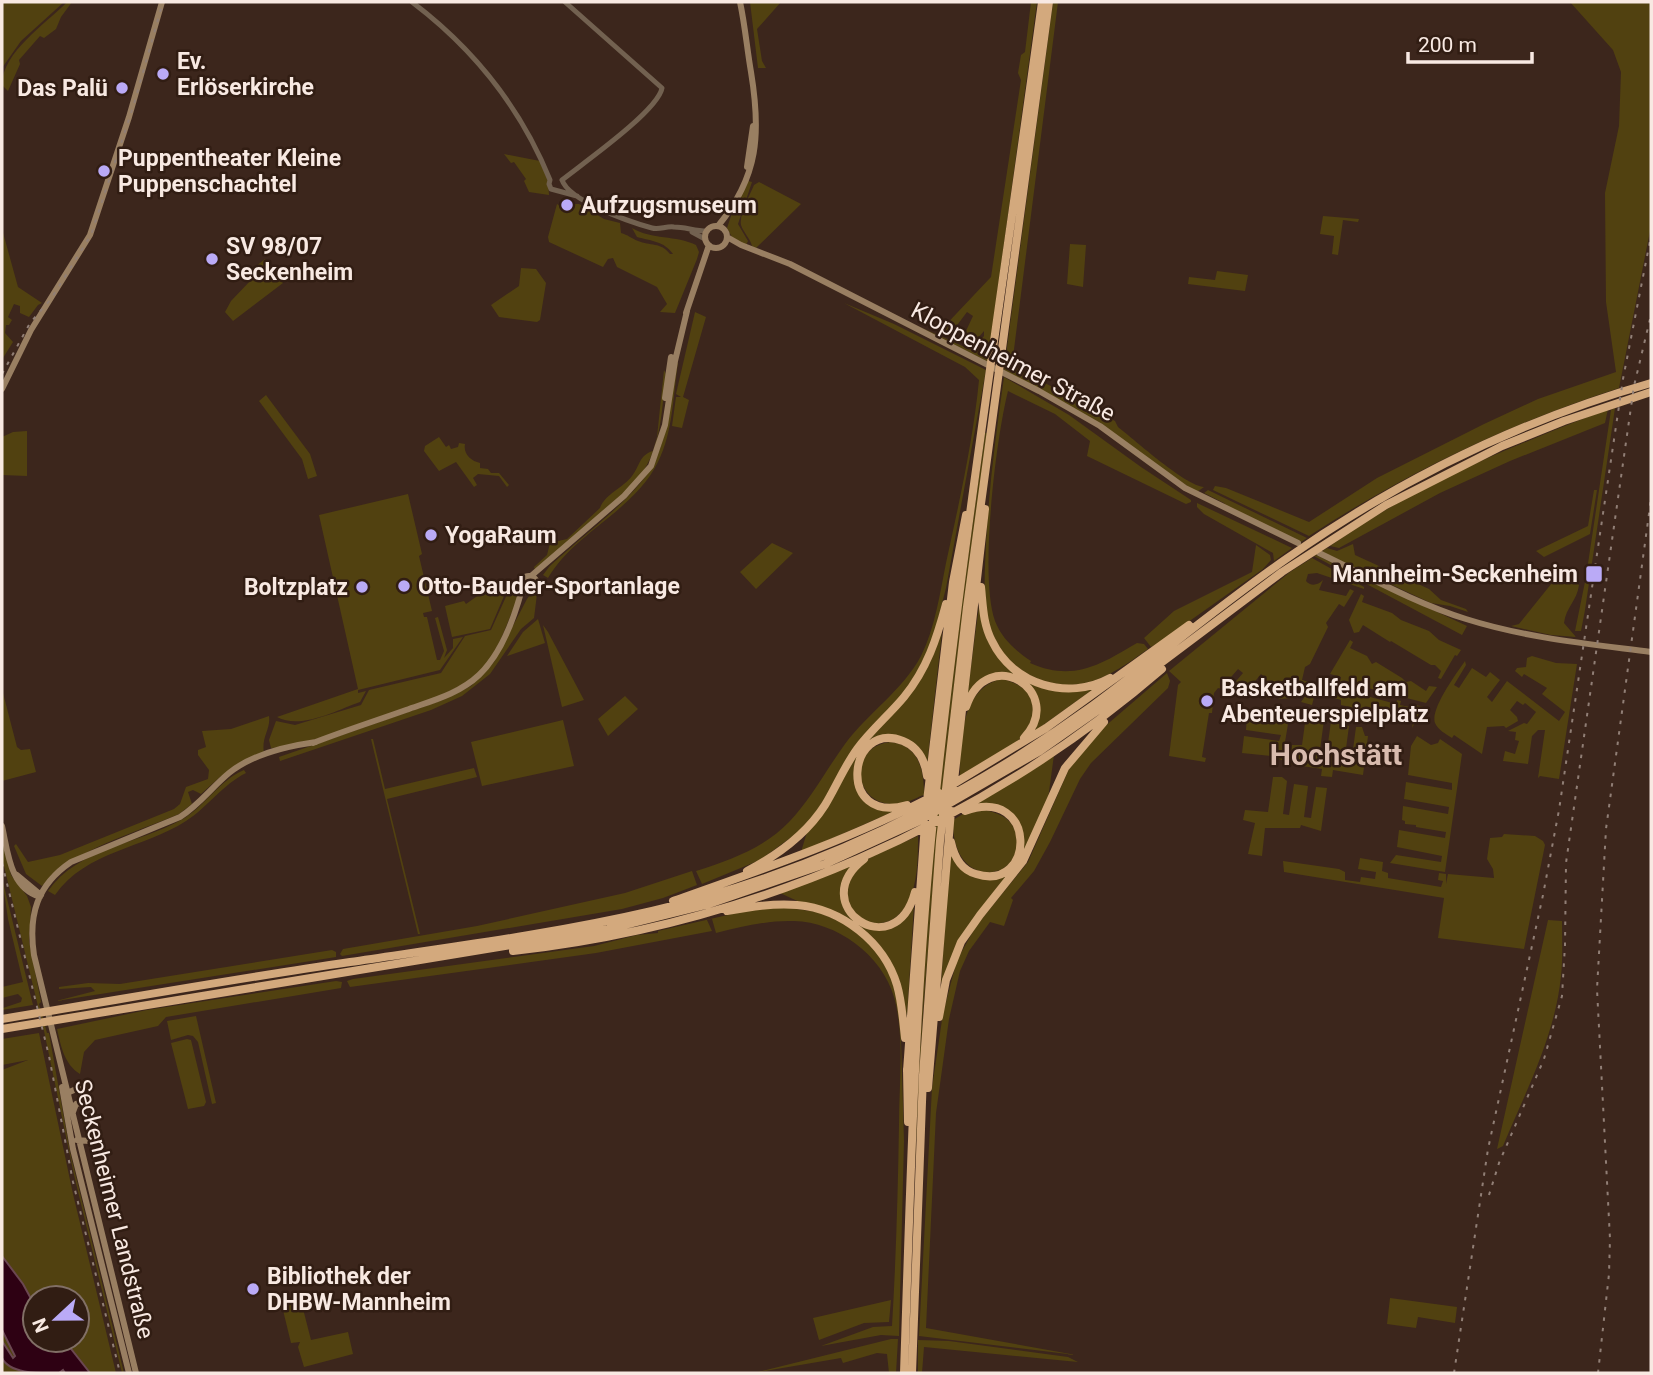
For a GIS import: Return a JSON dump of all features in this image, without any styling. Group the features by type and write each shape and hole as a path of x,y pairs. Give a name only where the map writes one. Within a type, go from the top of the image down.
{"highway":[{"path":"904,1373 916,1053 931,844 944,716 1042,2"},
{"path":"912,1373 928,988 940,841 953,718 1049,2"},
{"path":"2,1030 608,929 706,902 919,817 959,791 1067,733 1158,659 1196,620 1204,620 1387,495 1521,429 1605,402 1651,383"},
{"path":"1605,402 1651,392"},
{"path":"920,1148 933,1034 949,831 979,573 987,487 986,467"},
{"path":"907,1071 928,787 953,582 968,504 976,482"},
{"path":"979,573 984,619 990,637 1004,659 1021,675 1048,686 1076,689 1097,684 1133,664 1158,659 1194,638 1297,556"},
{"path":"706,902 720,884 781,852 818,816 854,754 903,698 922,671 937,638 953,582"},
{"path":"933,1034 946,980 961,943 1023,862 1065,768 1092,734 1133,694 1158,659"},
{"path":"920,876 910,907 899,920 880,927 860,922 849,911 845,902 844,888 852,869 919,817 1076,708 1133,664"},
{"path":"960,726 970,697 981,682 1000,676 1018,679 1032,692 1037,715 1029,733 1012,750"},
{"path":"720,884 919,817 945,817 957,812 1041,760 1133,694"},
{"path":"919,817 869,801 857,782 856,768 868,747 879,741 895,739 915,748 922,759 928,787"},
{"path":"949,831 956,857 973,873 998,875 1007,870 1018,856 1021,835 1008,814 984,806 957,812"},
{"path":"2,1019 532,934 706,902 804,881 875,851"},
{"path":"706,902 718,913 772,905 803,906 834,915 863,934 885,959 897,985 904,1029 908,1135 912,1157"}],"main road":[{"path":"2,389 26,338 90,235 129,117 162,2"},
{"path":"725,237 730,211 753,161 757,134 757,107 741,2"},
{"path":"718,226 730,211"},
{"path":"40,896 62,872 85,856 180,817 234,769 246,763 439,699 478,677 500,648 525,590 522,579 534,578 639,481 651,466 661,438 674,344 710,244 707,231 711,226 718,226"},
{"path":"718,226 725,237"},
{"path":"710,244 725,237"},
{"name":"Kloppenheimer Straße","path":"725,237 741,246 790,264 984,363 1100,426 1185,488 1298,543"},
{"path":"1319,553 1464,618 1506,629 1651,652"},
{"path":"525,590 536,588 534,578"},
{"path":"2,826 17,881 29,893 35,909"},
{"path":"12,867 40,896"},
{"path":"29,893 40,896"},
{"name":"Seckenheimer Landstraße","path":"40,896 35,909 33,950 68,1093 68,1126 129,1373"},
{"name":"Seckenheimer Landstraße","path":"57,1054 136,1373"},
{"path":"68,1093 83,1089"},
{"path":"72,1114 76,1104 84,1102"},
{"path":"68,1126 80,1141 89,1140"}],"street":[{"path":"412,2 467,49 491,77 537,145 551,189 561,185 635,122 661,94 662,88 565,2"},
{"path":"550,180 556,177 561,185 595,208 635,222 657,229 676,227 707,231"},
{"path":"689,230 710,244"}],"shaded area":[{"path":"2,2 64,2 21,41 2,68"},
{"path":"67,2 72,2 56,29 44,38 40,36 19,60 20,64 8,91 2,85 9,61 27,39"},
{"path":"750,2 781,2 757,29 762,61 766,68 758,68"},
{"path":"1031,2 1037,2 988,362 918,326 969,349 982,351 982,342 979,342 984,331 972,345 963,343 962,340 967,342 971,337 965,333 973,316 967,312 949,336 939,332 991,277 1021,80 1018,73 1021,55 1025,52"},
{"path":"1053,2 1058,2 1012,365 1115,421 1118,427 1148,452 1186,479 1204,487 1197,492 1101,424 1004,370"},
{"path":"1570,2 1651,2 1651,226 1619,388 1538,417 1459,452 1382,492 1309,536 1213,490 1215,486 1226,488 1309,522 1377,478 1484,424 1538,399 1616,372 1606,302 1605,193 1619,126 1621,72 1613,50"},
{"path":"504,154 540,161 548,180 549,195 529,192 524,181 526,179 514,162 511,163"},
{"path":"748,181 752,182 738,224 748,241 746,245 733,239 727,228"},
{"path":"759,182 801,204 756,248 752,246 742,228 741,221 754,185"},
{"path":"557,204 570,211 575,204 579,204 604,219 620,223 621,233 659,246 670,254 673,254 661,244 637,237 632,228 696,245 699,252 697,259 675,313 660,312 667,304 657,287 617,267 613,258 608,259 603,267 549,242"},
{"path":"1323,216 1359,219 1358,222 1343,220 1338,255 1332,254 1334,236 1320,234"},
{"path":"2,229 18,287 42,303 29,317 20,313 20,306 14,304 8,317 12,320 6,325 5,333 13,342 3,358"},
{"path":"1070,244 1086,245 1083,287 1067,284"},
{"path":"265,259 283,283 233,321 225,312 231,301 252,279 250,271"},
{"path":"521,268 536,269 546,283 540,320 537,322 499,317 491,305 519,286"},
{"path":"1217,271 1248,275 1245,291 1188,284 1189,277 1215,280"},
{"path":"844,303 894,324 986,370 946,588 931,646 909,687 870,730 816,813 797,833 760,860 702,884 696,871 734,858 758,846 779,831 797,813 845,744 914,668 926,645 936,610 965,472 979,380 965,367"},
{"path":"695,312 706,317 683,397 689,400 682,428 672,426 676,397 681,397 676,394"},
{"path":"676,363 670,426 658,462 647,479 620,508 573,547 548,578 543,575 549,567 608,516 649,472 664,436"},
{"path":"664,370 666,374 659,432 655,446 650,459 643,471 634,484 535,570 534,567 547,555 550,543 567,539 628,480 645,455 653,451"},
{"path":"1004,377 1069,415 1191,500 1186,504 1087,456 1090,441 1055,414 1008,391 994,473 989,541 990,600 998,627 1030,663 1060,671 1073,671 1098,664 1137,643 1144,644 1148,649 1109,674 1082,684 1052,683 1021,670 997,645 987,618 986,543"},
{"path":"266,395 310,454 317,476 308,479 302,459 259,401"},
{"path":"1615,408 1585,610 1581,631 1575,631 1586,577 1611,410"},
{"path":"1608,409 1605,423 1510,461 1440,493 1339,548 1330,546 1377,515 1438,482"},
{"path":"27,431 27,476 2,475 2,437 13,432"},
{"path":"985,433 937,839 923,1013 914,1183 925,961 935,828"},
{"path":"439,437 446,447 449,445 451,449 458,447 459,443 465,444 466,454 480,463 480,468 499,473 509,485 507,487 499,476 478,474 473,478 477,485 474,487 456,462 439,471 424,451 425,446"},
{"path":"1208,490 1307,538 1301,542 1226,506 1204,493"},
{"path":"1594,490 1597,490 1590,534 1544,557 1536,551 1588,526"},
{"name":"Otto-Bauder-Sportanlage","path":"408,494 432,611 423,613 424,617 427,617 437,660 440,660 444,651 435,618 438,617 447,650 444,658 453,648 453,639 463,637 440,670 358,690 358,693 366,691 360,702 319,717 297,721 277,717 358,689 319,515"},
{"path":"1197,503 1292,548 1274,561 1273,553 1204,514 1197,507"},
{"path":"772,543 793,553 756,589 740,572"},
{"path":"1353,544 1355,555 1429,589 1441,600 1468,612 1431,603 1321,552 1327,548 1337,551"},
{"path":"1256,545 1270,555 1271,560 1263,569 1151,647 1144,638 1174,611 1252,572"},
{"path":"1314,556 1467,626 1462,635"},
{"path":"1312,558 1364,589 1317,573 1308,574 1306,581 1312,585 1323,580 1319,590 1346,596 1350,589 1354,591 1344,607 1339,604 1326,623 1328,627 1310,664 1305,667 1302,680 1313,683 1312,688 1316,690 1312,705 1301,702 1306,695 1306,685 1296,698 1278,699 1289,683 1284,679 1273,692 1271,699 1255,696 1266,678 1261,674 1248,690 1231,687 1243,673 1238,669 1226,683 1226,690 1218,688 1214,693 1202,757 1206,758 1205,762 1169,756 1178,685 1181,682 1169,671 1290,572"},
{"path":"1560,573 1579,585 1564,623 1576,637 1551,635 1511,626 1519,624"},
{"path":"500,580 507,589 490,629 452,637 445,606 464,601 466,604"},
{"path":"516,582 517,600 503,633 491,657 474,677 408,709 312,740 271,748 269,740 276,721 295,725 361,705 369,690 441,673 465,636 491,630 509,590"},
{"path":"537,594 534,618 521,629 490,674 462,696 431,710 280,761 279,757 443,700 471,686 494,662 527,599 530,595"},
{"path":"1361,594 1364,596 1362,602 1392,613 1461,650 1455,655 1441,679 1438,678 1441,671 1435,665 1363,625 1359,632 1354,633 1349,620"},
{"path":"980,598 988,638 1027,680 1092,690 1032,733 1039,706 1014,676 974,686 967,697"},
{"path":"538,619 545,643 507,656 523,632"},
{"path":"543,625 548,632 584,700 562,707"},
{"path":"942,632 927,765 917,748 886,737 858,758 854,780 863,798 897,810 801,852 807,832 854,758 930,662"},
{"path":"1350,640 1353,642 1350,648 1367,656 1372,664 1376,662 1406,682 1411,681 1426,691 1429,686 1437,687 1426,703 1364,687 1363,695 1396,704 1397,700 1401,701 1400,705 1415,708 1416,705 1424,707 1412,728 1414,716 1406,714 1405,719 1349,707 1341,705 1341,700 1330,697 1331,693 1337,694 1341,677 1330,674"},
{"path":"1532,656 1556,663 1577,664 1559,779 1538,778 1545,730 1538,730 1532,736 1528,764 1503,761 1505,751 1515,754 1519,741 1515,740 1516,732 1508,731 1527,724 1536,712 1525,703 1523,705 1517,701 1510,710 1518,721 1506,728 1487,727 1482,754 1454,735 1452,738 1435,723 1436,709 1465,661 1466,665 1454,685 1459,688 1472,668 1486,677 1490,672 1500,680 1487,697 1492,702 1507,681 1559,721 1565,712 1542,694 1547,688 1515,671 1517,668 1526,667 1527,658"},
{"path":"1167,673 1170,681 1168,688 1091,763 1080,779 1034,871 1011,898 1013,900 1004,926 990,922 969,951 960,971 949,1019 936,1113 926,1328 1076,1355 919,1336 932,1088 943,1013 957,960 976,926 1028,862 1069,769 1103,728"},
{"path":"1003,679 1019,685 1030,696 1032,720 1018,741 1007,750 960,776 963,733 971,704 989,684"},
{"path":"3,693 17,747 21,750 30,749 36,772 2,781"},
{"path":"625,696 638,709 608,736 598,719"},
{"path":"1285,711 1290,712 1282,760 1242,753 1244,736 1279,741 1281,735 1246,730 1247,713 1282,718"},
{"path":"269,716 264,753 220,777 201,794 193,790 188,792 192,804 179,814 88,852 55,873 42,886 26,874 14,846 16,844 28,862 60,855 174,809 180,804 186,787 208,779 209,770 198,755 198,750 206,747 202,731 231,729"},
{"path":"1306,716 1324,720 1320,750 1327,751 1331,721 1349,726 1345,756 1352,757 1356,727 1362,727 1365,736 1368,736 1363,775 1333,770 1332,777 1321,776 1322,769 1288,764 1292,745 1302,745"},
{"path":"563,720 574,766 482,786 471,742"},
{"path":"1417,736 1431,745 1438,743 1440,739 1462,754 1445,872 1390,863 1396,855 1441,862 1442,856 1397,847 1399,830 1445,838 1446,832 1405,824 1402,820 1403,806 1448,814 1449,807 1404,799 1406,782 1452,790 1452,783 1408,775 1411,746"},
{"path":"371,739 385,789 474,768 477,777 387,799 420,934 418,934"},
{"path":"890,742 900,744 914,753 921,768 924,795 904,803 887,803 874,798 865,789 861,766 866,755 876,746"},
{"path":"1054,755 1048,799 1024,855 978,913 941,983 950,851 953,856 985,878 1019,860 1017,820 984,805 973,806"},
{"path":"244,770 246,773 186,821 83,868 55,895 48,891 75,865 190,815 227,781"},
{"path":"1273,777 1282,777 1287,781 1283,814 1289,815 1294,784 1308,786 1304,817 1311,818 1316,787 1327,788 1321,831 1301,825 1300,828 1265,828 1262,856 1248,854 1255,823 1243,820 1245,810 1268,812"},
{"path":"985,810 1011,823 1016,834 1015,855 1008,865 997,871 985,872 973,868 962,858 955,842 953,820 963,814"},
{"path":"1504,834 1535,836 1545,845 1524,949 1438,938 1444,898 1284,872 1283,861 1339,869 1345,872 1345,880 1360,882 1361,877 1375,879 1376,872 1358,869 1360,858 1383,862 1382,871 1388,873 1388,878 1441,887 1443,881 1438,880 1439,873 1446,874 1446,884 1448,874 1494,878 1493,869 1487,859 1490,838 1502,837"},
{"path":"918,836 915,879 912,893 903,910 891,920 878,923 866,921 856,914 849,903 847,891 851,877 872,857"},
{"path":"2,837 11,875 27,896 31,907 29,941 41,1002 39,1004 49,1033 70,1152 124,1373 74,1175 44,1031 2,858"},
{"path":"852,865 846,874 847,914 864,927 879,930 914,904 907,1016 903,999 867,933 780,893"},
{"path":"692,871 697,885 622,909 342,956 340,954 343,949 477,926 625,893"},
{"path":"2,878 33,1005 2,1010 21,1002 22,998 18,994 2,998 2,987 23,982 8,919"},
{"path":"782,907 818,912 850,926 875,949 889,971 900,1006 904,1141 899,1336 881,1335 821,1346 873,1327 892,1326 901,1060 897,1012 888,982 879,968 856,944 841,934 826,927 794,921 764,923 716,933 712,919 707,920 712,931 596,953 350,987 347,981 594,946 745,911"},
{"path":"1548,920 1562,921 1562,962 1558,998 1538,1063 1503,1146 1497,1149"},
{"path":"332,950 336,952 336,957 56,1001 95,991 91,987 59,987 88,983 120,984"},
{"path":"342,982 341,988 166,1017 158,1026 95,1040 84,1052 80,1074 67,1060 57,1029 147,1010"},
{"path":"196,1016 216,1103 212,1104 198,1042 188,1035 171,1040 167,1021"},
{"path":"39,1033 73,1194 116,1373 2,1373 2,1070 28,1060 2,1065 2,1039"},
{"path":"191,1040 206,1102 204,1106 188,1109 171,1043"},
{"path":"2,1256 23,1284 21,1354 75,1354 90,1373 65,1373 63,1370 59,1373 28,1372 12,1368 2,1358 2,1341 13,1358 15,1356 2,1330"},
{"path":"1390,1298 1457,1307 1455,1323 1418,1317 1416,1328 1387,1324"},
{"path":"891,1300 889,1322 864,1323 819,1340 813,1318"},
{"path":"301,1301 311,1340 348,1332 353,1354 304,1367 298,1347 300,1342 291,1343 282,1306"},
{"path":"898,1339 896,1373 889,1373 887,1354 877,1353 843,1363 841,1358 754,1373"},
{"path":"918,1340 949,1341 1068,1357 1078,1362 924,1347 922,1373 918,1373"}],"railway":[{"path":"2,374 30,323 51,299 91,235 134,104 163,2"},
{"path":"1454,1373 1488,1149 1559,810 1623,379 1651,236"},
{"path":"1489,1195 1499,1163 1544,1059 1562,996 1566,863 1634,386 1651,315"},
{"path":"1598,1373 1609,1274 1610,1239 1597,989 1606,829 1651,499"},
{"path":"2,863 49,1056 73,1182 120,1373"}],"place":[{"name":"Ev. Erlöserkirche","path":"163,74"},
{"name":"Das Palü","path":"122,88"},
{"name":"Puppentheater Kleine Puppenschachtel","path":"104,171"},
{"name":"Aufzugsmuseum","path":"567,205"},
{"name":"SV 98/07 Seckenheim","path":"212,259"},
{"name":"YogaRaum","path":"431,535"},
{"name":"Mannheim-Seckenheim","path":"1594,574"},
{"name":"Otto-Bauder-Sportanlage","path":"404,586"},
{"name":"Boltzplatz","path":"362,587"},
{"name":"Basketballfeld am Abenteuerspielplatz","path":"1207,701"},
{"name":"Bibliothek der DHBW-Mannheim","path":"253,1289"}],"district":[{"name":"Hochstätt","path":"1336,754"}]}
